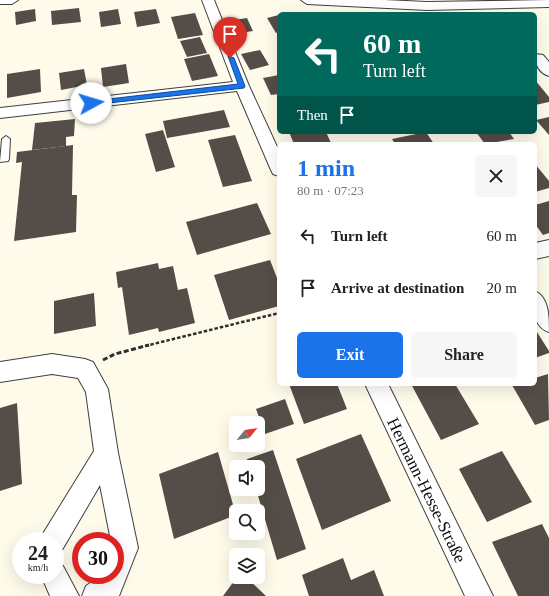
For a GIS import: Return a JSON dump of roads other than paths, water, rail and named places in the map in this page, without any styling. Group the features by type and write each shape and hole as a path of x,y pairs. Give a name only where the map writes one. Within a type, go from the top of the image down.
{"street":[{"path":"0,0 12,0"},
{"path":"194,0 221,0"},
{"path":"208,0 242,86 277,165"},
{"path":"307,0 426,3 549,3"},
{"path":"538,58 549,71"},
{"path":"0,113 242,86"},
{"path":"537,303 549,323"},
{"path":"0,372 52,364 84,369 97,389 106,453 122,532"},
{"name":"Hermann-Hesse-Straße","path":"377,386 479,596"},
{"path":"58,532 106,453"},
{"path":"58,584 65,596"},
{"path":"96,596 111,584"}],"lane":[{"path":"0,159 5,159 6,139"}]}
